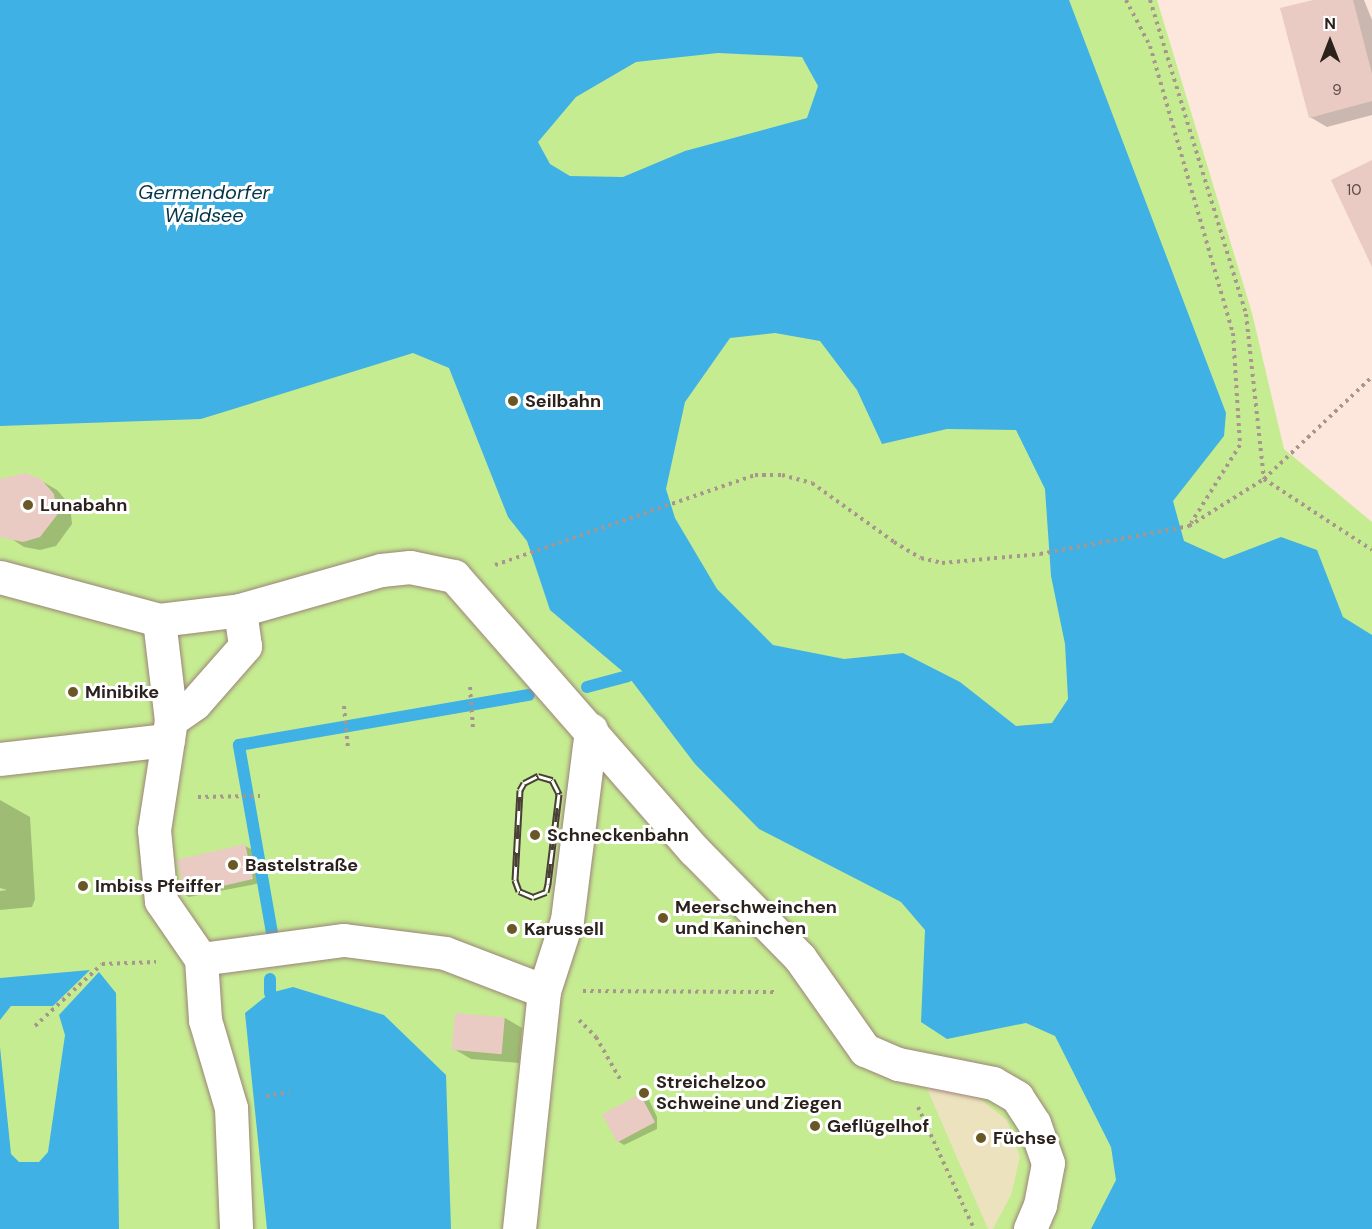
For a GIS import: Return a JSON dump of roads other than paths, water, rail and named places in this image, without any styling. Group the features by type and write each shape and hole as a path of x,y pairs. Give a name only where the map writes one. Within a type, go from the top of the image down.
{"lane":[{"path":"0,577 159,621 240,610 381,570 410,567 454,576 694,850 800,958 865,1050 898,1064 993,1083 1017,1097 1034,1123 1048,1162 1040,1205 1030,1229"},
{"path":"0,759 170,730 245,646 240,610"},
{"path":"159,621 170,730 154,830 161,901 201,959 205,1020 231,1108 236,1229"},
{"path":"519,1229 543,991 567,920 591,730"},
{"path":"201,959 345,940 445,952 543,991"}],"water":[{"name":"Germendorfer Waldsee","path":"0,0 1069,0 1226,413 1224,436 1173,501 1184,541 1224,559 1281,537 1317,550 1343,617 1372,635 1372,1229 1091,1229 1116,1180 1111,1147 1055,1036 1026,1023 947,1039 921,1022 925,930 901,902 759,829 695,764 628,676 550,610 527,541 508,517 449,368 413,353 201,419 0,426","holes":["718,53 802,57 818,86 807,118 685,151 623,177 570,176 550,164 538,142 576,97 636,62","775,333 820,341 857,390 882,444 947,429 1016,430 1045,489 1051,576 1065,644 1068,699 1052,723 1016,726 960,682 903,653 844,659 773,645 717,589 675,518 666,489 685,402 730,338"]},
{"path":"90,970 53,1006 11,1006 0,1020 0,978"},
{"path":"99,972 116,993 119,1229 0,1229 0,1047 11,1154 19,1162 39,1162 48,1152 65,1035 59,1015"},
{"path":"293,987 384,1015 446,1075 451,1229 267,1229 245,1013 270,993"}],"waterway":[{"path":"587,687 628,676"},
{"path":"272,933 239,745 529,695"},
{"path":"270,979 270,993"}],"railway":[{"path":"538,776 552,780 559,794 546,892 533,897 519,891 515,880 520,790 524,783 538,776"}],"place":[{"name":"Seilbahn","path":"513,401"},
{"name":"Lunabahn","path":"28,505"},
{"name":"Minibike","path":"73,692"},
{"name":"Schneckenbahn","path":"535,835"},
{"name":"Bastelstraße","path":"233,865"},
{"name":"Imbiss Pfeiffer","path":"83,886"},
{"name":"Meerschweinchen und Kaninchen","path":"663,918"},
{"name":"Karussell","path":"512,929"},
{"name":"Streichelzoo Schweine und Ziegen","path":"644,1093"},
{"name":"Geflügelhof","path":"815,1126"},
{"name":"Füchse","path":"981,1138"}]}
